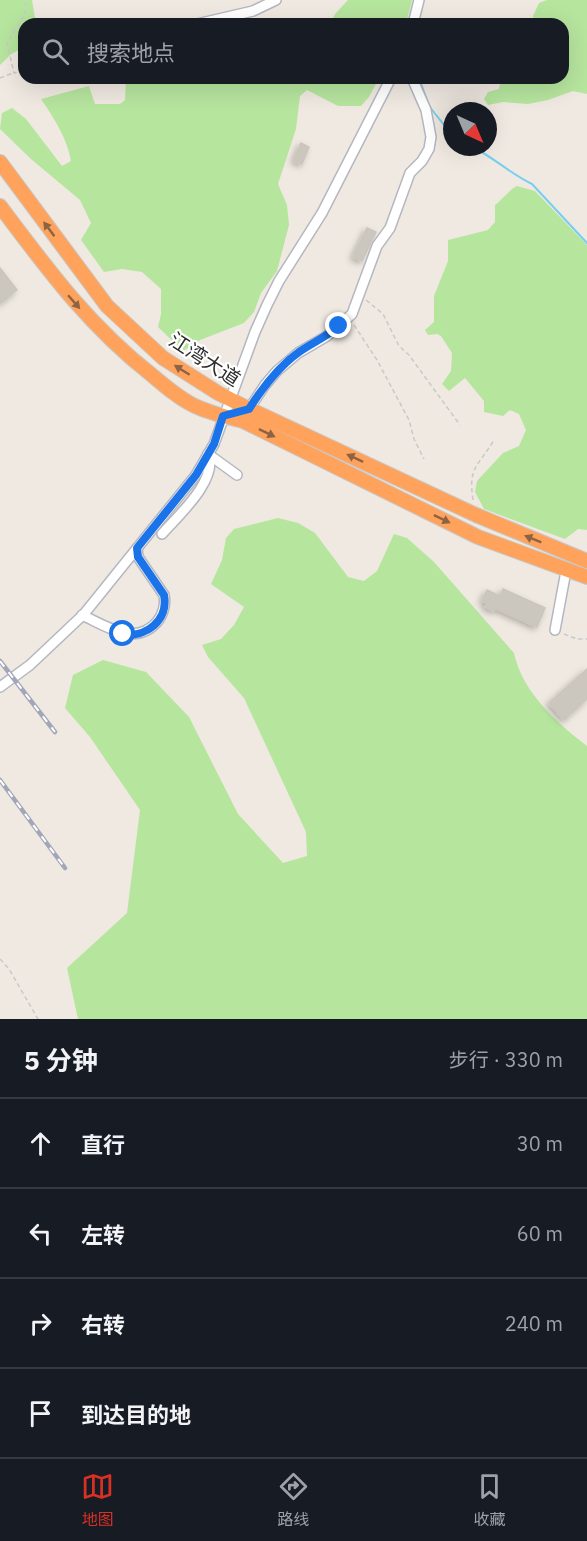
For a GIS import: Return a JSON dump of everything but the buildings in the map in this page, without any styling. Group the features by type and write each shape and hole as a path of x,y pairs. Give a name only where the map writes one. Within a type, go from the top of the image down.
{"highway":[{"name":"江湾大道","path":"0,162 107,306 163,358 249,409 476,515 587,561"},
{"name":"江湾大道","path":"0,206 53,277 92,322 174,393 193,405 243,421 478,537 587,577"}],"street":[{"path":"221,18 253,10 276,0"},
{"path":"414,18 419,0"},
{"path":"0,687 30,664 82,615 196,475 214,444 255,332 279,281 322,213 388,84"},
{"path":"223,416 249,409 277,371 298,353 327,336 351,314 377,246 390,228 410,173 422,161 429,149 431,137 426,110 415,84"},
{"path":"208,453 237,475"},
{"path":"162,534 205,482 211,464 208,453"},
{"path":"82,615 123,634 134,636 152,628 160,619 165,602 164,595 138,557 137,548"},
{"path":"555,630 566,571"}],"path":[{"path":"23,18 26,0"},
{"path":"14,73 7,43 18,25"},
{"path":"0,78 18,72"},
{"path":"359,294 383,314 399,346 409,355 460,425"},
{"path":"348,317 377,360 410,420 414,440 423,459"},
{"path":"476,515 470,481 473,469 483,459 494,440"},
{"path":"555,630 577,639 587,639"},
{"path":"0,959 9,969 38,1019"}],"green space":[{"path":"0,0 32,0 35,18 18,18 18,50 0,65"},
{"path":"348,0 412,0 408,18 333,18"},
{"path":"547,0 587,0 587,94 573,91 528,104 486,102 484,99 488,92 499,89 500,84 569,84 569,18 534,18 539,3"},
{"path":"126,84 376,84 361,106 338,106 307,90 300,96 296,129 278,184 287,205 289,225 277,271 261,293 254,312 244,323 200,340 183,351 158,327 161,314 161,289 142,272 122,269 104,272 81,240 91,223 80,200 31,159 0,129 2,113 12,108 26,119 62,166 71,161 69,153 59,128 41,99 89,86 95,104 120,104 125,100"},
{"path":"517,186 535,191 587,245 587,530 578,529 565,539 484,509 475,492 477,481 503,453 519,446 526,430 519,414 510,410 503,416 484,412 484,401 465,378 449,391 442,384 451,371 452,353 441,336 428,335 425,330 434,322 434,296 448,261 448,240 488,230 495,222 495,205"},
{"path":"278,518 298,523 315,533 348,577 364,581 377,571 394,534 407,538 434,562 514,653 525,681 542,706 587,746 587,1019 78,1019 67,968 127,913 140,810 90,737 65,708 73,675 103,660 146,672 189,717 238,814 283,863 307,856 306,832 244,698 208,657 202,645 221,639 234,625 244,607 211,584 222,560 226,538 234,529"}],"waterway":[{"path":"421,84 429,106 443,124"},
{"path":"488,156 532,184 587,243"}],"railway":[{"path":"0,661 55,732"},
{"path":"0,780 65,868"}],"route":[{"path":"123,634 140,635 152,628 160,619 165,602 164,595 145,570 138,557 137,548 196,475 214,444 223,416 249,409 277,371 298,353 339,326"}]}
